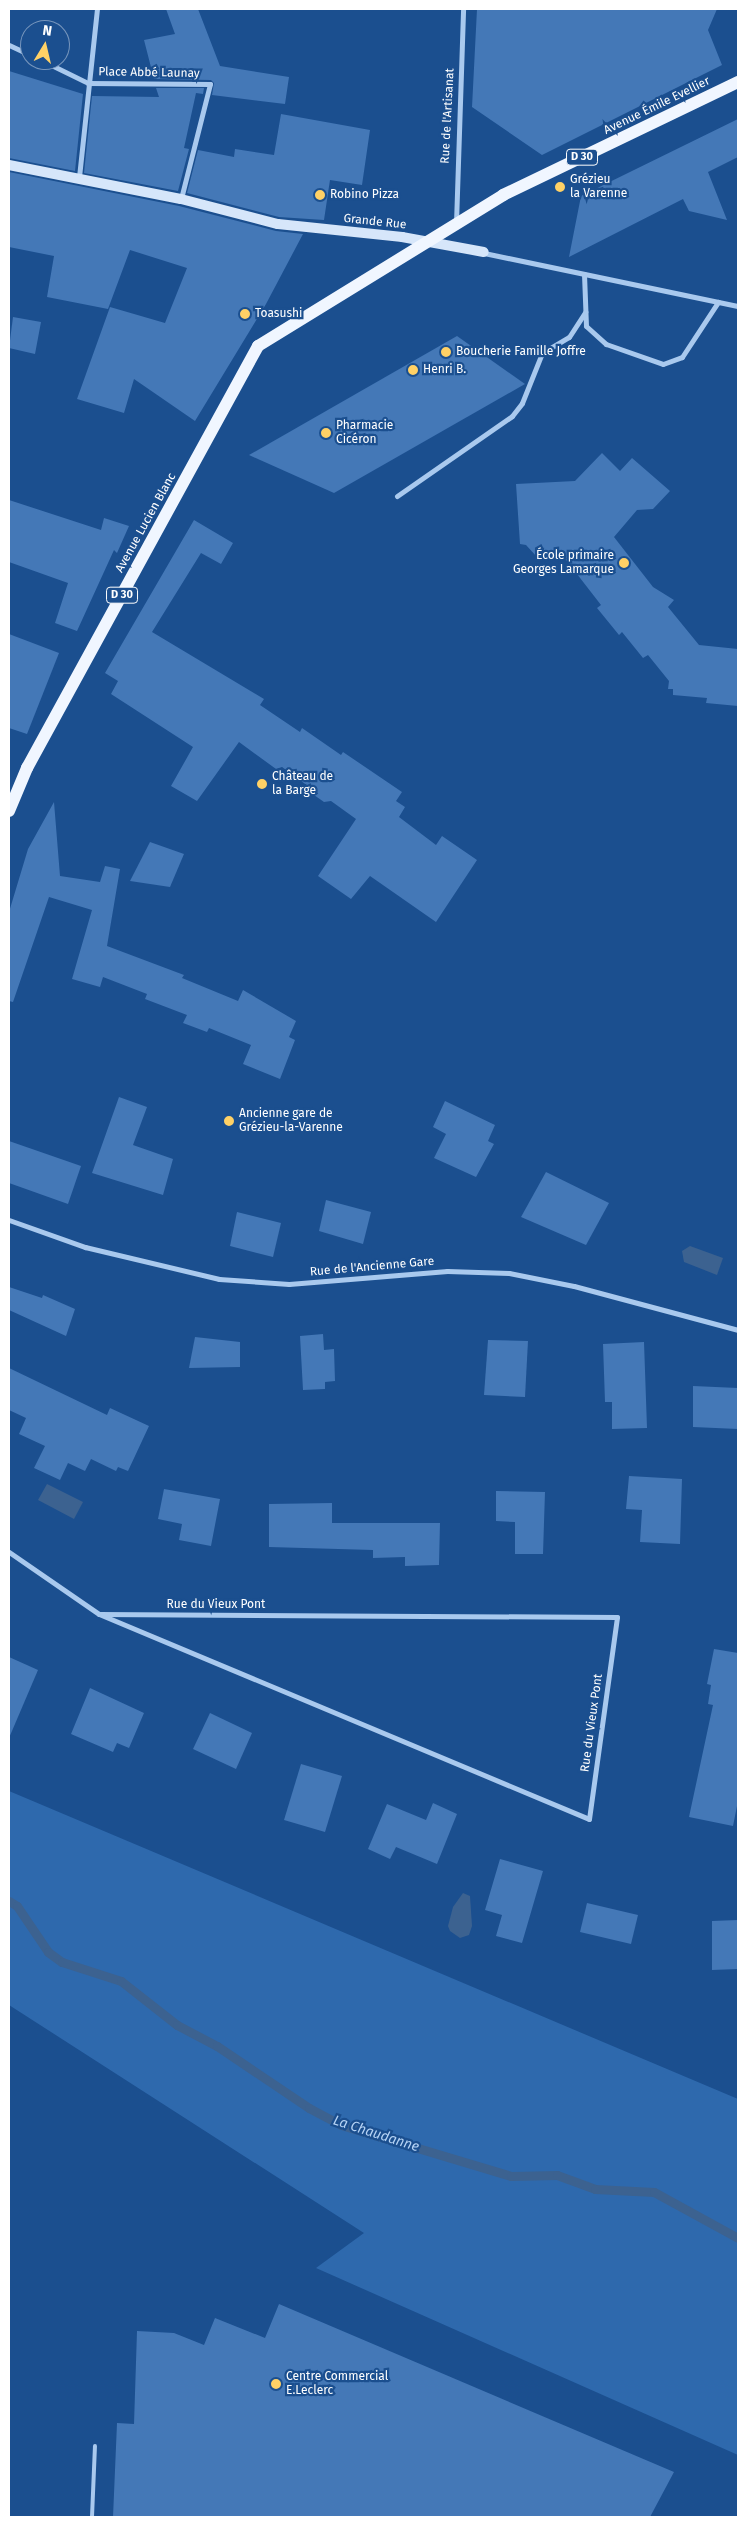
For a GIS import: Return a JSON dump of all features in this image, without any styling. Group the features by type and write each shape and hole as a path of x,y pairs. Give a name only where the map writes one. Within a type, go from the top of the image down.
{"main road":[{"name":"Avenue Émile Evellier","path":"429,241 503,195 738,82"},
{"name":"Avenue Lucien Blanc","path":"9,811 28,768 258,346 429,241"}],"street":[{"name":"Place Abbé Launay","path":"88,83 97,9"},
{"name":"Rue de l'Artisanat","path":"456,224 463,9"},
{"name":"Place Abbé Launay","path":"61,70 88,83 210,84 181,199"},
{"path":"79,177 88,83"},
{"name":"Grande Rue","path":"9,164 181,199 278,224 429,241 738,306"},
{"path":"584,274 586,326 606,344 664,364 682,357 718,302"},
{"path":"397,496 512,416 522,403 542,353 569,337 585,312"},
{"name":"Rue de l'Ancienne Gare","path":"9,1220 85,1247 219,1279 288,1284 447,1271 509,1273 574,1286 738,1330"},
{"name":"Rue du Vieux Pont","path":"9,1552 99,1614 589,1819 617,1617 99,1614"}],"lane":[{"path":"92,2517 95,2446"}],"shaded area":[{"path":"690,1246 723,1258 717,1275 684,1262 682,1251"},
{"path":"47,1484 83,1502 74,1519 38,1500"},
{"path":"9,1791 738,2099 738,2455 316,2268 364,2233 9,2005"},
{"path":"463,1893 470,1896 472,1926 469,1935 460,1938 450,1931 448,1926 453,1907"}],"building":[{"path":"166,9 198,9 220,66 289,77 285,104 212,95 214,83 211,80 154,79 144,40 175,34"},
{"path":"477,9 717,9 708,30 722,65 542,155 472,107"},
{"path":"9,71 83,94 75,171 9,158"},
{"path":"156,88 204,88 203,94 196,93 184,148 189,149 178,191 84,173 92,96 159,97"},
{"path":"281,114 370,130 362,185 330,180 324,220 279,217 187,193 198,150 234,157 235,149 274,155"},
{"path":"738,119 738,157 708,172 727,220 689,211 683,199 569,257 581,196"},
{"path":"9,172 179,206 276,231 303,234 266,304 195,421 134,379 124,413 77,399 110,307 165,323 187,268 130,250 108,309 47,297 54,256 9,247"},
{"path":"13,317 41,322 35,354 9,348"},
{"path":"457,336 525,384 334,493 249,455"},
{"path":"602,453 620,471 632,458 670,491 653,509 637,510 614,537 653,587 674,600 668,607 699,645 738,649 738,706 706,703 707,698 673,695 673,689 668,689 669,681 648,655 643,658 622,632 619,635 597,608 601,605 563,556 537,557 526,545 520,544 516,484 575,481"},
{"path":"9,500 101,530 104,518 129,526 117,553 114,550 77,631 55,623 68,583 9,562"},
{"path":"194,520 233,543 221,564 201,553 152,632 264,699 260,705 300,732 302,728 341,755 343,752 402,792 396,801 405,807 399,817 436,845 442,836 477,860 436,922 370,876 351,899 318,876 356,819 331,801 324,802 314,795 312,789 282,767 276,769 239,742 197,801 171,786 193,747 111,694 118,681 105,673"},
{"path":"9,634 59,653 27,734 9,728"},
{"path":"54,802 60,876 100,882 105,866 120,869 107,946 184,975 182,978 238,1001 243,990 296,1021 289,1037 295,1040 280,1079 243,1064 251,1045 209,1028 207,1032 183,1023 187,1015 145,999 147,994 103,977 100,987 72,979 92,910 49,897 13,1002 9,1001 9,912 28,849"},
{"path":"150,842 184,854 170,887 130,881"},
{"path":"119,1097 147,1107 133,1145 173,1159 163,1195 92,1173"},
{"path":"445,1101 495,1125 488,1141 494,1144 476,1177 434,1158 446,1134 433,1127"},
{"path":"9,1141 81,1166 68,1204 9,1183"},
{"path":"546,1172 609,1203 586,1245 521,1217"},
{"path":"326,1200 371,1212 363,1244 319,1231"},
{"path":"237,1212 281,1223 273,1257 230,1246"},
{"path":"9,1287 42,1298 43,1295 75,1309 66,1336 9,1310"},
{"path":"323,1334 324,1350 334,1349 335,1381 325,1382 325,1389 303,1390 300,1336"},
{"path":"195,1337 240,1342 240,1367 189,1368"},
{"path":"488,1340 528,1341 525,1397 484,1395"},
{"path":"644,1342 647,1428 612,1429 612,1402 605,1402 603,1344"},
{"path":"9,1368 107,1415 110,1408 149,1426 128,1471 118,1467 116,1471 91,1459 85,1471 68,1463 60,1480 34,1468 45,1446 19,1434 26,1418 9,1410"},
{"path":"693,1386 738,1388 738,1429 693,1427"},
{"path":"629,1476 682,1479 680,1544 640,1542 642,1510 626,1509"},
{"path":"164,1489 220,1499 211,1546 179,1540 182,1524 158,1519"},
{"path":"496,1491 545,1492 543,1554 515,1554 515,1522 496,1521"},
{"path":"332,1503 332,1523 440,1523 439,1565 405,1566 405,1557 373,1558 373,1550 269,1547 269,1504"},
{"path":"714,1649 738,1653 738,1801 733,1826 689,1817 713,1705 708,1704 711,1685 707,1684"},
{"path":"9,1657 38,1670 9,1738"},
{"path":"90,1688 144,1713 129,1748 117,1743 113,1752 71,1734"},
{"path":"210,1713 252,1733 236,1769 193,1749"},
{"path":"301,1764 342,1776 325,1832 284,1820"},
{"path":"433,1803 457,1814 437,1864 396,1847 390,1859 368,1849 387,1804 426,1820"},
{"path":"500,1859 543,1871 522,1943 496,1936 502,1915 485,1910"},
{"path":"587,1903 638,1915 631,1944 580,1932"},
{"path":"738,1920 738,1969 712,1970 712,1921"},
{"name":"Centre Commercial E.Leclerc","path":"279,2304 674,2472 650,2517 113,2517 117,2423 134,2424 137,2331 174,2333 204,2345 215,2318 265,2338"}],"waterway":[{"name":"La Chaudanne","path":"9,1901 17,1906 48,1952 62,1962 121,1981 177,2025 217,2046 309,2108 341,2125 511,2176 557,2175 595,2189 654,2192 738,2238"}],"place":[{"name":"Grézieu la Varenne","path":"560,187"},
{"name":"Robino Pizza","path":"320,195"},
{"name":"Toasushi","path":"245,314"},
{"name":"Boucherie Famille Joffre","path":"446,352"},
{"name":"Henri B.","path":"413,370"},
{"name":"Pharmacie Cicéron","path":"326,433"},
{"name":"École primaire Georges Lamarque","path":"624,563"},
{"name":"Château de la Barge","path":"262,784"},
{"name":"Ancienne gare de Grézieu-la-Varenne","path":"229,1121"},
{"name":"Centre Commercial E.Leclerc","path":"276,2384"}]}
